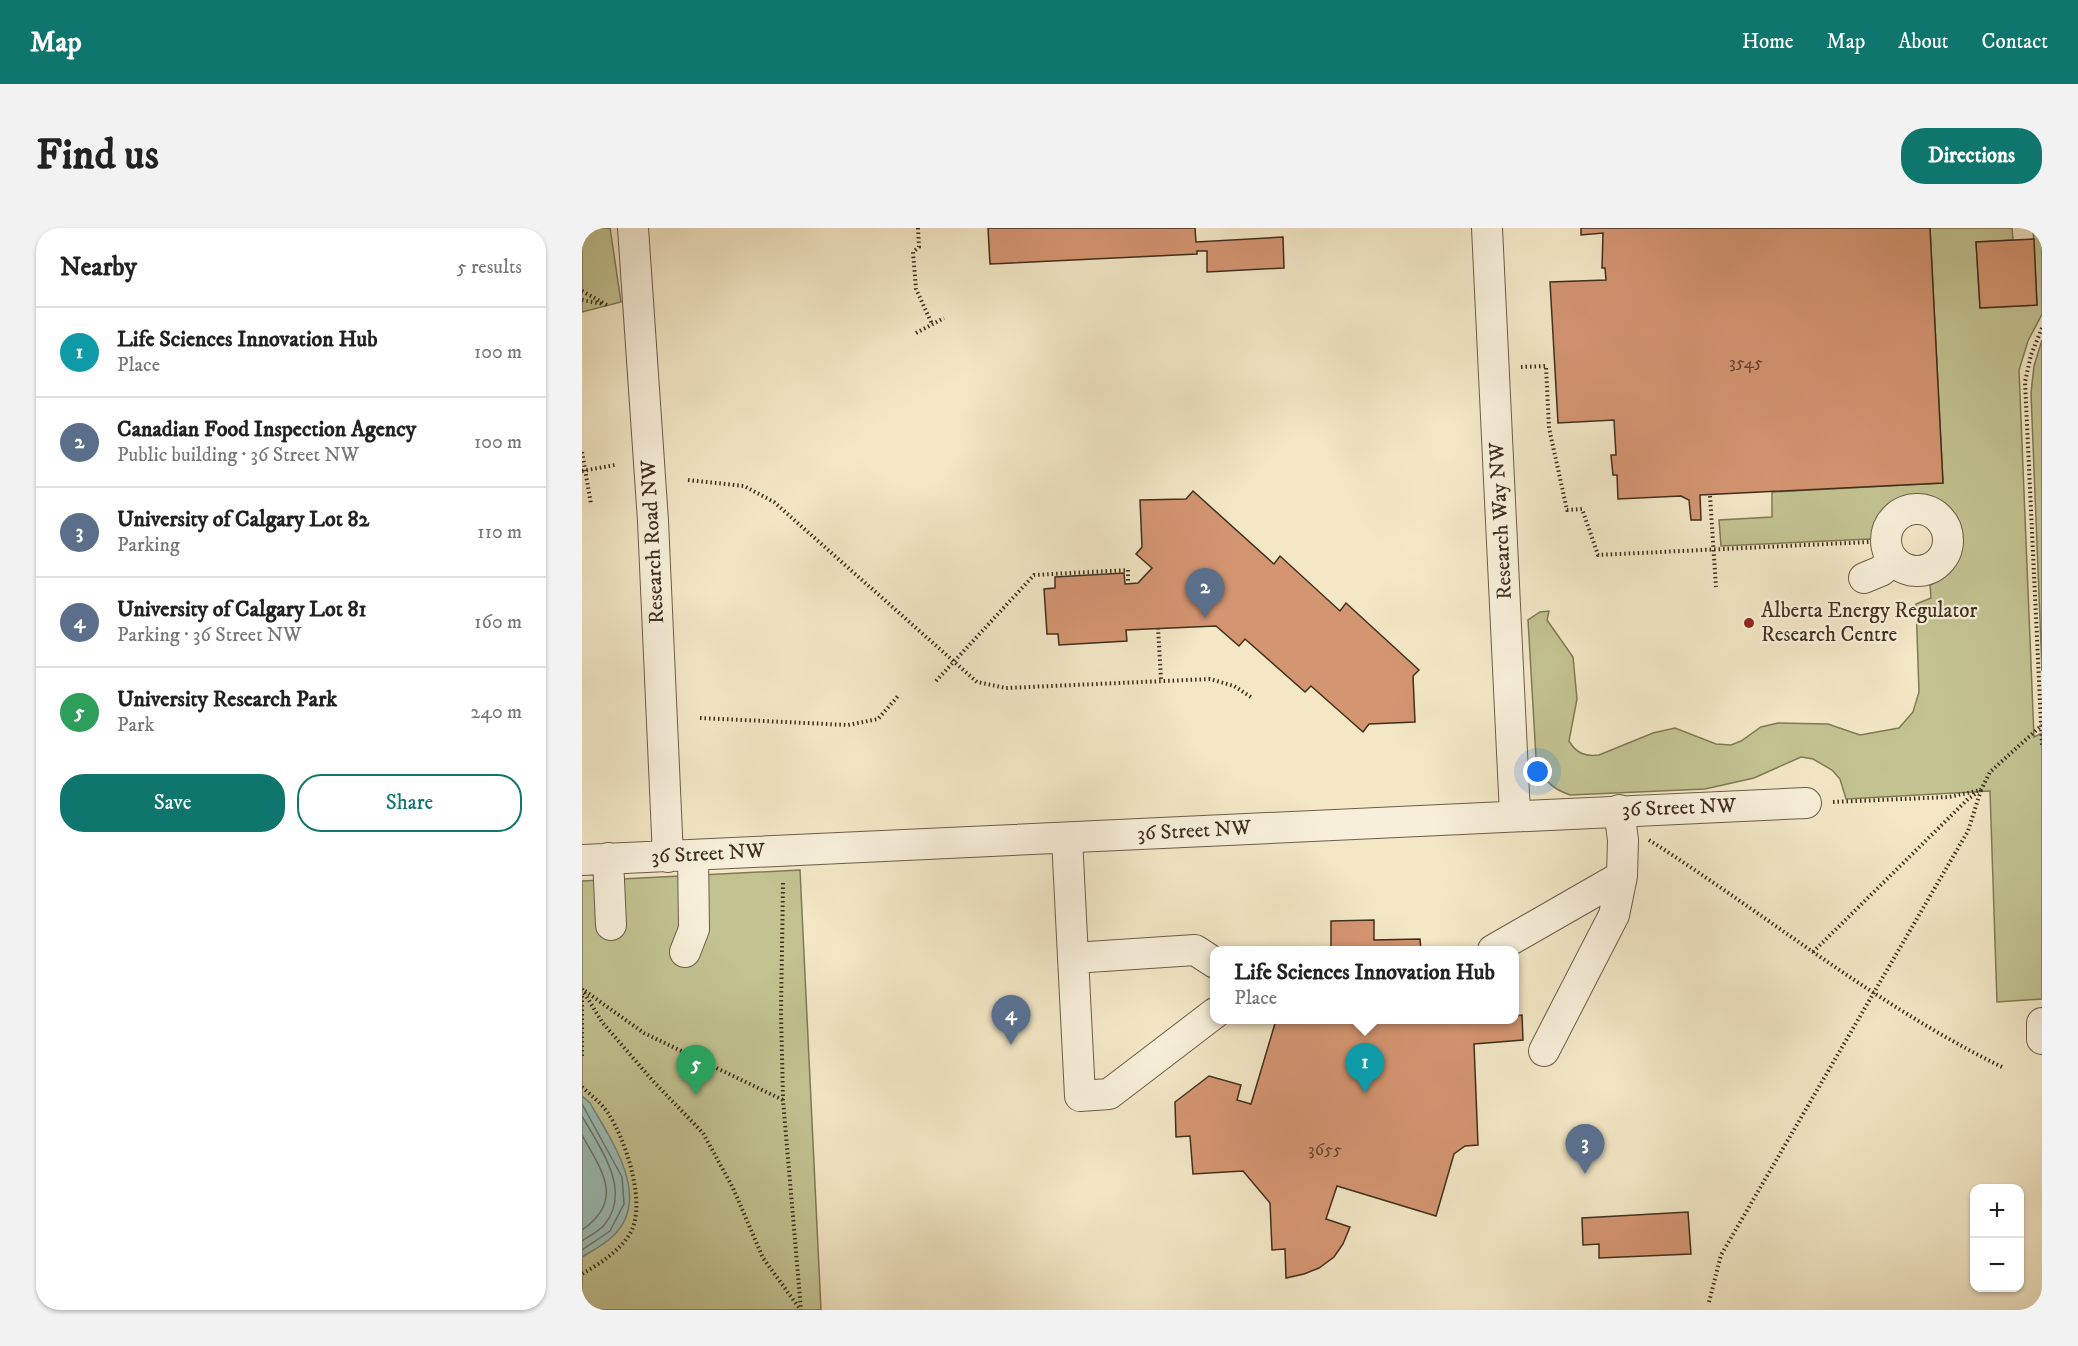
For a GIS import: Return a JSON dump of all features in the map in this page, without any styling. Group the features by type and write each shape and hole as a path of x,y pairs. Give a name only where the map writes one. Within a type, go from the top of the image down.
{"street":[{"name":"Research Road NW","path":"633,228 653,521 681,856 694,929 685,952"},
{"name":"Research Way NW","path":"1487,228 1515,815"},
{"path":"1864,578 1881,571 1893,560"},
{"name":"36 Street NW","path":"595,859 1806,803"},
{"path":"1544,1051 1614,915 1622,876 1623,840 1619,810"},
{"path":"1067,838 1080,1096 1109,1094 1210,1017"},
{"path":"595,859 611,925"},
{"path":"1502,946 1622,876"},
{"path":"1073,958 1195,950 1210,960"},
{"path":"2042,1023 2042,1039"}],"path":[{"path":"918,228 919,248 913,252 916,289 932,324"},
{"path":"582,291 607,305 582,300"},
{"path":"916,333 944,318"},
{"path":"2042,328 2025,382 2042,745"},
{"path":"1494,369 1546,366 1549,428 1567,510 1582,509 1598,555 1869,542"},
{"path":"582,452 591,504"},
{"path":"584,471 615,465"},
{"path":"688,480 724,482 759,492 977,682 1006,688 1161,679 1221,680 1251,697"},
{"path":"1710,496 1716,587"},
{"path":"936,681 1034,575 1128,570 1128,584"},
{"path":"1158,628 1161,679"},
{"path":"700,718 848,725 878,719 898,696"},
{"path":"1709,1302 1721,1255 1968,831 1981,790 1990,772 2041,726"},
{"path":"1806,803 1949,797 1981,790"},
{"path":"1813,952 1968,799 1981,790"},
{"path":"1645,838 1717,883 1813,952 1977,1055 2004,1068"},
{"path":"783,883 781,1012 783,1100 801,1310"},
{"path":"582,989 644,1033 783,1100"},
{"path":"582,989 602,1022 653,1081 703,1133 733,1188 763,1258 801,1310"},
{"path":"582,996 582,1059"},
{"path":"582,1087 608,1114 631,1166 637,1204 634,1226 622,1244 606,1259 582,1275"}],"green space":[{"path":"582,228 610,228 621,302 582,312"},
{"path":"1930,228 2012,228 2013,240 1976,242 1980,308 2037,305 2033,228 2037,228 2042,243 2042,314 2028,341 2019,370 2034,737 2042,733 2042,999 1997,1002 1990,791 1846,799 1840,779 1832,770 1813,759 1801,757 1754,778 1705,789 1570,795 1547,781 1536,758 1528,620 1540,612 1549,611 1547,620 1573,657 1577,699 1569,741 1575,749 1585,755 1599,755 1653,733 1675,728 1716,744 1731,745 1761,727 1778,723 1828,724 1860,735 1899,728 1913,712 1919,692 1916,604 1931,598 1930,585 1947,574 1957,560 1960,544 1957,529 1949,515 1937,506 1921,502 1903,506 1888,515 1879,530 1876,541 1870,539 1721,546 1719,520 1772,517 1772,492 1943,483"},
{"path":"2042,340 2042,671 2031,393 2034,366"},
{"path":"800,870 821,1310 582,1310 582,881"}],"water":[{"path":"582,1096 590,1103 617,1151 629,1187 629,1204 624,1221 613,1236 582,1257"}],"building":[{"path":"988,228 1195,228 1196,242 1283,237 1284,268 1207,272 1207,251 1197,251 1197,254 990,264"},
{"path":"1581,228 1930,228 1943,483 1700,495 1701,520 1691,520 1689,500 1681,496 1618,499 1617,475 1613,475 1611,455 1616,455 1614,420 1558,423 1550,282 1606,280 1605,268 1602,268 1603,233 1581,235"},
{"path":"2034,239 2037,305 1980,308 1976,242"},
{"path":"1193,491 1274,564 1280,556 1340,611 1346,603 1419,670 1413,676 1415,722 1369,724 1363,732 1311,686 1305,692 1245,639 1239,646 1216,626 1126,630 1127,641 1059,645 1058,634 1047,634 1044,589 1055,588 1055,577 1124,573 1125,584 1138,583 1152,568 1136,554 1142,547 1140,500 1186,499"},
{"path":"1374,920 1374,940 1420,939 1421,946 1331,946 1331,921"},
{"path":"1519,1015 1522,1015 1523,1040 1474,1044 1478,1145 1465,1146 1454,1154 1436,1216 1337,1186 1326,1219 1350,1227 1343,1244 1334,1257 1319,1268 1304,1274 1286,1278 1285,1249 1272,1250 1270,1203 1243,1171 1193,1174 1190,1136 1176,1137 1175,1102 1209,1076 1241,1085 1237,1100 1251,1104 1275,1024 1519,1024"},
{"path":"1688,1212 1691,1254 1599,1258 1599,1244 1583,1245 1582,1218"}],"place":[{"name":"Canadian Food Inspection Agency","path":"1205,618"},
{"name":"Alberta Energy Regulator Research Centre","path":"1749,623"},
{"name":"University of Calgary Lot 81","path":"1011,1045"},
{"name":"Life Sciences Innovation Hub","path":"1365,1093"},
{"name":"University Research Park","path":"696,1095"},
{"name":"University of Calgary Lot 82","path":"1585,1174"}]}
